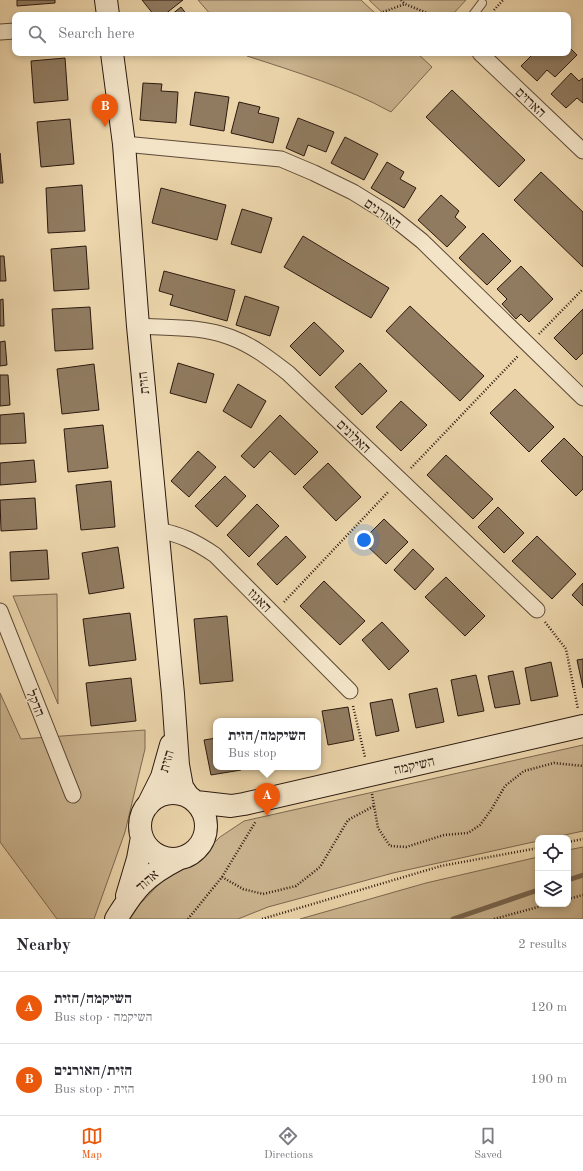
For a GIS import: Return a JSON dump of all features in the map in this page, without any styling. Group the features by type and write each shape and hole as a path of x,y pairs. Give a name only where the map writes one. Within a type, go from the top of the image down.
{"street":[{"path":"106,0 108,12"},
{"path":"0,32 12,31"},
{"name":"הזית","path":"112,56 124,144 138,326 179,778 192,799"},
{"name":"הארזים","path":"483,56 583,151"},
{"name":"האורנים","path":"124,144 281,159 353,192 387,213 422,241 583,398"},
{"name":"האלונים","path":"138,326 201,330 229,337 260,351 288,373 537,610"},
{"name":"האגוז","path":"157,530 178,534 215,555 350,691"},
{"name":"הדקל","path":"0,611 73,795"},
{"name":"הזית","path":"148,805 162,777 169,755 174,714"},
{"name":"השיקמה","path":"192,799 231,806 244,804 582,726"},
{"path":"179,793 192,799 204,814 206,829 203,840 197,849 188,856 178,859 167,858 156,854 148,847 142,837 140,826 142,815 148,805 157,798 167,794 179,793"},
{"name":"השיקמה","path":"206,829 217,820 244,804"},
{"name":"אהוד","path":"120,914 138,859 142,837"},
{"name":"אהוד","path":"120,914 134,891 145,880 156,870 178,859"}],"lane":[{"path":"475,12 482,3"}],"path":[{"path":"401,0 405,4 425,12"},
{"path":"383,12 405,4"},
{"path":"273,614 583,289"},
{"path":"537,610 566,649 582,726"},
{"path":"350,691 369,775 378,828 390,846 406,847 444,835 468,833 480,825 505,786 524,771 554,763 583,766"},
{"path":"188,919 222,877 271,798"},
{"path":"222,877 243,889 263,894 296,886 320,867 348,820 374,806"},
{"path":"571,841 583,839"},
{"path":"262,919 441,866 535,849"},
{"path":"571,898 583,895"},
{"path":"494,919 538,907"}],"shaded area":[{"path":"198,0 361,0 374,12 208,12"},
{"path":"369,0 466,0 455,12 382,12"},
{"path":"247,56 420,56 432,67 391,112 356,95 302,74"},
{"path":"57,594 58,704 13,596"},
{"path":"0,693 21,739 145,730 145,749 125,832 94,919 57,919 0,842"},
{"path":"583,745 583,831 565,835 535,835 535,842 393,873 268,907 238,919 130,919 139,905 162,881 192,864 220,837 244,821"},
{"path":"583,847 583,919 300,919 426,883 535,858 535,907 571,907 571,849"}],"building":[{"path":"17,0 55,0 55,3 17,6"},
{"path":"142,0 183,0 168,12 152,12"},
{"path":"181,7 185,12 175,12"},
{"path":"571,49 577,55 555,77 547,70 537,81 521,66 531,56 571,56"},
{"path":"65,58 68,100 34,103 31,61"},
{"path":"571,73 579,81 583,78 583,103 577,98 566,108 551,94"},
{"path":"143,83 162,84 161,91 178,92 176,123 140,120"},
{"path":"452,90 525,160 499,187 426,117"},
{"path":"195,92 229,97 224,131 190,125"},
{"path":"239,102 260,107 258,113 279,118 273,143 231,133"},
{"path":"298,118 334,132 326,152 308,145 304,156 286,148"},
{"path":"70,119 74,164 41,167 37,122"},
{"path":"345,137 378,154 364,180 331,163"},
{"path":"0,153 3,183 0,183"},
{"path":"387,162 404,172 400,179 416,188 404,208 371,188"},
{"path":"541,172 583,212 583,267 514,200"},
{"path":"82,185 85,231 48,233 46,188"},
{"path":"161,188 226,205 217,240 152,223"},
{"path":"441,195 459,211 455,217 466,227 447,247 418,220"},
{"path":"242,209 272,218 261,253 231,244"},
{"path":"483,233 511,261 487,285 459,258"},
{"path":"303,236 389,288 371,318 284,267"},
{"path":"86,246 89,289 54,291 51,249"},
{"path":"0,256 4,256 6,281 0,281"},
{"path":"521,266 553,299 529,322 521,314 516,319 502,304 507,299 497,289"},
{"path":"164,271 235,290 227,321 170,305 173,295 159,291"},
{"path":"245,296 279,307 270,336 236,325"},
{"path":"3,299 4,326 0,326 0,300"},
{"path":"410,306 484,376 460,401 386,331"},
{"path":"90,307 93,349 55,351 52,309"},
{"path":"583,309 583,353 576,360 554,338"},
{"path":"314,322 344,351 320,376 290,346"},
{"path":"5,341 7,365 0,366 0,342"},
{"path":"178,363 214,374 206,403 170,393"},
{"path":"360,363 387,391 362,415 335,387"},
{"path":"94,364 99,410 62,414 57,369"},
{"path":"0,375 8,375 10,405 0,406"},
{"path":"238,384 266,401 251,428 223,411"},
{"path":"515,389 554,427 529,452 490,413"},
{"path":"401,401 427,425 401,451 376,427"},
{"path":"24,413 26,443 0,444 0,415"},
{"path":"280,415 318,452 295,475 270,451 254,468 241,456"},
{"path":"103,425 108,468 68,472 64,429"},
{"path":"564,438 583,457 583,489 576,496 541,461"},
{"path":"198,451 216,467 189,497 171,481"},
{"path":"446,455 493,499 473,519 427,475"},
{"path":"34,460 36,482 0,485 0,463"},
{"path":"328,463 361,497 336,521 303,487"},
{"path":"225,476 246,496 217,527 195,506"},
{"path":"111,481 115,527 81,530 76,485"},
{"path":"35,498 37,529 1,531 0,500"},
{"path":"257,504 279,526 249,557 227,535"},
{"path":"498,507 524,533 504,553 478,527"},
{"path":"384,519 408,542 386,564 362,541"},
{"path":"286,536 306,557 277,585 257,564"},
{"path":"537,536 576,574 552,599 512,561"},
{"path":"118,547 124,588 89,594 82,553"},
{"path":"413,549 434,569 415,590 394,570"},
{"path":"47,550 49,579 11,581 10,552"},
{"path":"446,577 485,616 465,636 425,597"},
{"path":"324,581 365,621 340,645 300,606"},
{"path":"583,583 583,606 572,595"},
{"path":"130,613 136,660 89,666 83,619"},
{"path":"227,616 233,681 200,684 194,619"},
{"path":"382,622 409,651 389,670 362,640"},
{"path":"583,659 583,688 577,660"},
{"path":"551,662 558,696 531,701 525,668"},
{"path":"513,671 520,704 495,708 488,676"},
{"path":"476,675 484,711 458,716 451,680"},
{"path":"131,678 136,721 91,726 86,683"},
{"path":"437,688 444,722 416,728 409,694"},
{"path":"392,699 399,731 376,736 370,703"},
{"path":"348,707 354,740 328,745 322,711"},
{"path":"213,738 213,770 241,770 211,775 204,740"}],"waterway":[{"path":"571,879 583,875"},
{"path":"453,919 535,891"}],"place":[{"name":"הזית/האורנים","path":"105,127"},
{"name":"השיקמה/הזית","path":"267,816"}]}
